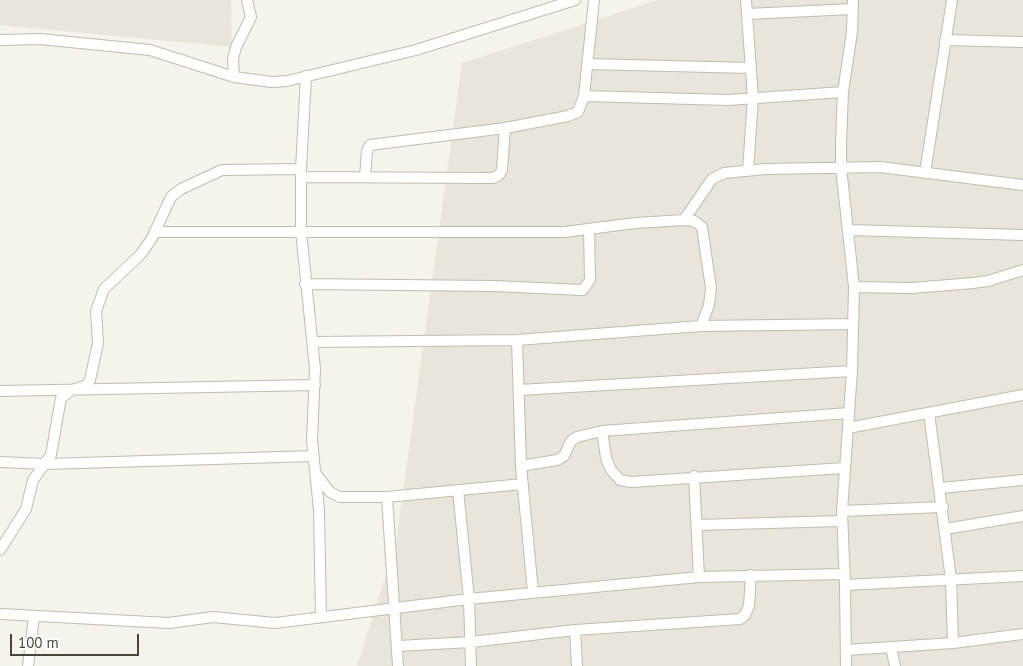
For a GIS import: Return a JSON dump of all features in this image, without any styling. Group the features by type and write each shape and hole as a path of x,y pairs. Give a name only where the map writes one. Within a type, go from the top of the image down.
{"street":[{"path":"234,77 233,59 236,47 251,17 248,0"},
{"path":"0,40 40,39 150,50 234,77 272,82 306,76 416,50 575,0"},
{"path":"366,177 367,151 370,145 504,128 568,116 578,112 584,96 594,0"},
{"path":"746,0 752,98 748,171"},
{"path":"925,173 952,0"},
{"path":"747,14 852,4 852,32 843,92 841,167 854,287 852,371 842,516 846,585 846,666"},
{"path":"945,40 1023,42"},
{"path":"588,64 750,68"},
{"path":"306,76 301,173 301,231 305,284 313,342 315,385 312,425 319,510 321,617"},
{"path":"584,96 654,100 752,98 843,92"},
{"path":"0,550 4,536 26,509 33,480 46,464 52,452 60,402 64,395 87,385 90,380 98,343 96,311 104,289 141,254 175,193 218,171 366,177 493,178 499,175 502,170 504,128"},
{"path":"684,220 712,179 724,173 880,167 968,176 1023,185"},
{"path":"154,232 564,232 684,220 694,221 702,227 711,288 709,305 701,326"},
{"path":"305,284 493,286 582,290 590,280 589,229"},
{"path":"849,230 1023,235"},
{"path":"854,287 912,288 973,283 1023,270"},
{"path":"313,342 517,340 701,326 853,324"},
{"path":"517,340 521,466 533,592"},
{"path":"519,390 852,371"},
{"path":"0,391 315,385"},
{"path":"848,428 1023,395"},
{"path":"521,466 557,460 564,456 571,442 577,437 602,431 849,413"},
{"path":"929,413 941,488 951,579 953,643"},
{"path":"602,431 606,458 611,470 620,480 631,482 694,476 844,468"},
{"path":"0,462 46,464 314,456"},
{"path":"316,474 330,492 340,497 387,497 523,484"},
{"path":"694,476 699,577"},
{"path":"941,488 1023,480"},
{"path":"458,490 469,599 471,666"},
{"path":"387,497 398,666"},
{"path":"697,525 842,516 943,507"},
{"path":"945,530 1023,516"},
{"path":"0,614 169,623 213,617 275,623 533,592 699,577 845,574"},
{"path":"398,646 471,642 575,630 740,619 745,615 749,606 751,575"},
{"path":"846,585 1023,576"},
{"path":"28,666 34,616"},
{"path":"575,630 578,666"},
{"path":"846,650 953,643 1023,634"},
{"path":"891,647 894,666"}],"shaded area":[{"path":"0,0 231,0 232,47 0,25"},
{"path":"658,0 1023,0 1023,666 357,666 396,543 462,63"}]}
